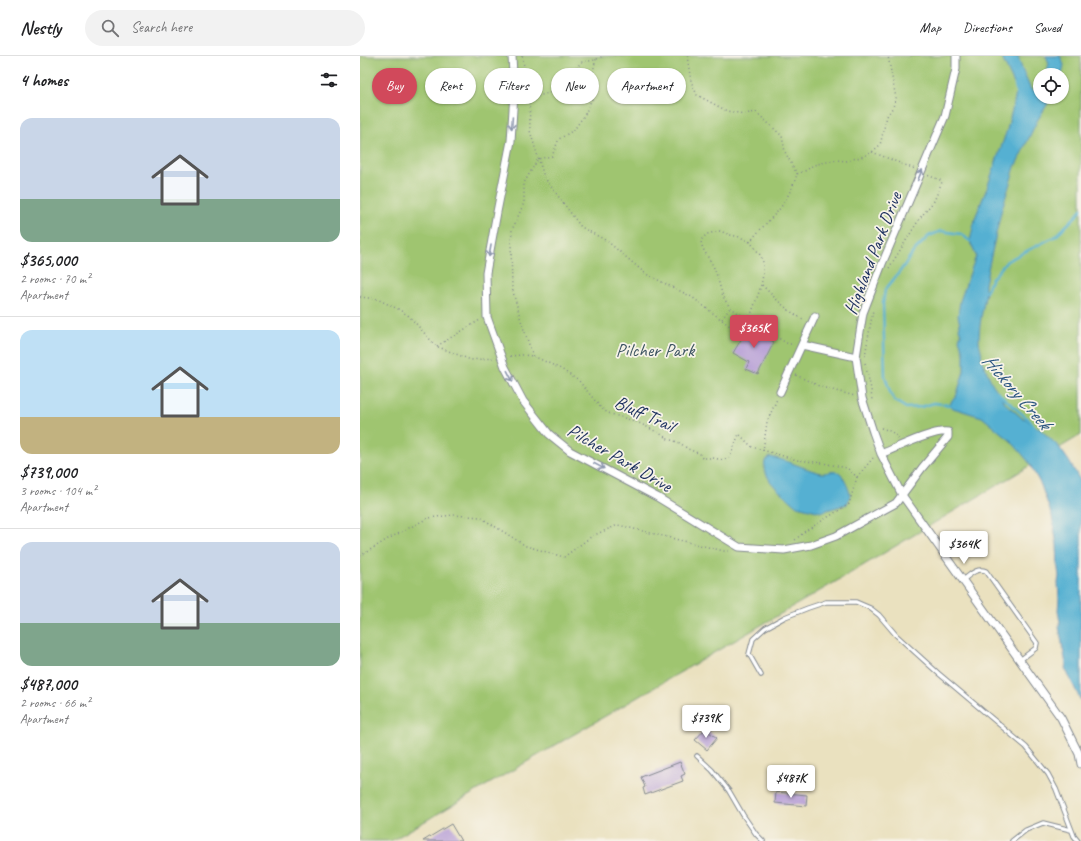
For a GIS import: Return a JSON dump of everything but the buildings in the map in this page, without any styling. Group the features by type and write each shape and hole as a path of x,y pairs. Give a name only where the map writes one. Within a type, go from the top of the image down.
{"street":[{"name":"Pilcher Park Drive","path":"512,56 514,93 511,141 486,273 487,316 505,367 523,402 550,434 570,451 657,497 739,547 784,550 810,545 836,536 896,503 922,468 948,437 948,432 943,431 904,445"},
{"name":"Highland Park Drive","path":"956,56 956,69 945,116 882,264 863,313 856,357 862,398 879,454 902,495 1061,718 1079,754 1081,764"},
{"path":"780,392 815,316"},
{"path":"802,345 856,357"},
{"path":"879,454 904,445"}],"lane":[{"path":"963,580 978,570 986,571 1035,640 1037,643 1036,648 1020,661"},
{"path":"762,675 749,654 753,639 765,628 785,617 826,602 856,602 870,608 879,615 896,635 938,673 1026,747 1048,774 1056,789 1071,830 1078,841"},
{"path":"697,756 712,770 729,792 743,816 763,841"},
{"path":"1012,841 1026,830 1043,823 1071,830"}],"path":[{"path":"522,56 524,68"},
{"path":"577,68 582,62 603,56"},
{"path":"687,56 691,81 697,95 728,111 744,114 756,112 782,136 785,152 797,174 795,184 778,211 757,232 750,242"},
{"path":"797,174 807,170 813,164 836,160 846,161 864,156 872,152 880,145 887,116 893,108 896,98 888,56"},
{"path":"594,68 596,59"},
{"path":"530,104 530,131 544,176 581,227 607,241 646,274 692,297 731,327 741,315"},
{"path":"533,356 512,288 512,230 524,203 524,183 538,159 552,156 559,139 574,130 590,104"},
{"path":"872,152 942,182 934,201 920,218 888,270"},
{"path":"749,320 762,285 763,262 750,242 740,237 720,231 707,234 701,240 701,245 714,267 722,293 730,308 749,320 788,344 802,345"},
{"path":"762,285 782,305 803,319"},
{"name":"Bluff Trail","path":"360,297 376,299 398,309 409,316 436,346 471,360 522,355 533,356 542,360 561,369 579,382 601,408 608,413 637,422 700,454 702,458 724,460 730,457 739,434 752,447 763,451"},
{"path":"721,319 730,308"},
{"path":"872,404 871,390 864,358 874,308"},
{"path":"436,346 487,316"},
{"path":"790,371 821,387 862,398"},
{"path":"780,392 767,422 763,451 797,460 847,468 856,477"},
{"path":"871,426 889,430 897,435 904,445"},
{"path":"794,541 804,532 849,504 856,477 879,454"},
{"path":"360,556 428,518 453,515 480,517 526,546 564,556 592,536 618,525 724,551 731,551"}],"green space":[{"name":"Pilcher Park","path":"360,56 1081,56 1081,435 849,574 391,841 360,841"}],"water":[{"path":"1001,56 1018,56 1031,90 1033,90 1033,104 1048,104 1037,121 1015,167 1001,212 985,284 986,292 981,316 979,342 982,354 981,359 992,383 1006,404 1022,418 1026,419 1033,426 1040,429 1059,447 1081,482 1081,701 1065,668 1066,664 1059,627 1059,576 1057,545 1052,516 1041,485 1028,461 1011,441 982,417 953,408 950,405 952,400 956,397 964,371 964,353 959,339 961,334 958,316 960,301 976,256 970,241 975,218 1007,130 1017,90"},
{"path":"1046,56 1060,56 1064,65 1063,68 1048,68 1049,63"},
{"path":"770,457 821,473 838,473 844,479 850,493 847,504 821,512 797,506 770,481 764,469 765,461"}],"waterway":[{"name":"Hickory Creek","path":"1015,84 1017,94"},
{"path":"986,292 991,280 1007,261 1056,236 1081,209"},
{"path":"950,405 934,403 921,407 906,408 895,401 890,392 885,376 883,303 885,290 914,251 929,236 941,231 961,234 970,241"},
{"name":"Hickory Creek","path":"995,390 1029,420 1035,428"}]}
